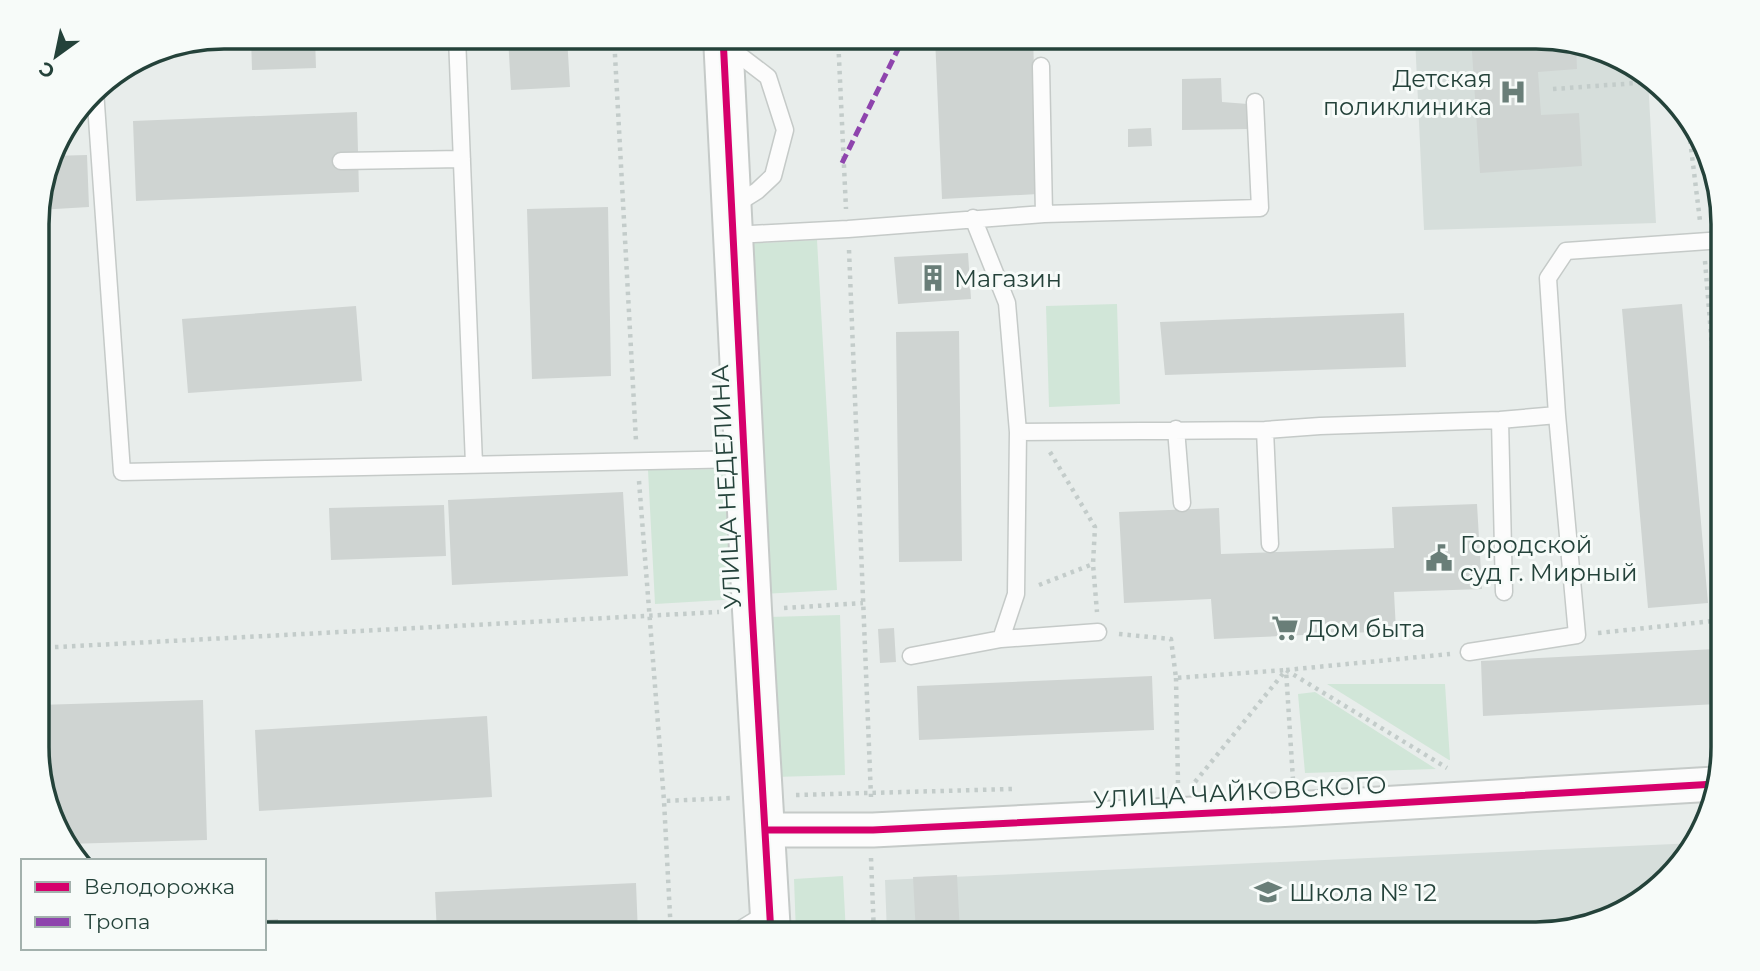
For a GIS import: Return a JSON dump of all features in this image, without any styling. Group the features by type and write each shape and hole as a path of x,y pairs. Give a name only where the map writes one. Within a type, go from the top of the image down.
{"street":[{"name":"УЛИЦА НЕДЕЛИНА","path":"723,49 771,922"},
{"name":"УЛИЦА ЧАЙКОВСКОГО","path":"765,813 873,830 1707,784"}],"lane":[{"path":"457,49 474,464"},
{"path":"732,221 773,176 785,130 768,77 734,49"},
{"path":"1041,66 1044,214"},
{"path":"732,221 848,229 1044,214 1260,208 1255,102"},
{"path":"96,104 121,472 744,459"},
{"path":"341,161 462,159"},
{"path":"973,218 1007,303 1018,432 1016,594 1001,639"},
{"path":"1469,652 1577,635 1557,415 1548,278 1566,251 1711,241"},
{"path":"1018,432 1265,430 1557,415"},
{"path":"1500,420 1504,592"},
{"path":"1176,429 1182,503"},
{"path":"1265,430 1270,544"},
{"path":"911,656 1001,639 1098,632"}],"path":[{"path":"615,49 637,461 664,801 670,922"},
{"path":"838,49 873,830 871,855 874,922"},
{"path":"1553,89 1640,83"},
{"path":"1690,141 1703,241 1711,337"},
{"path":"1038,433 1095,527 1093,564 1098,632 1171,639 1176,678 1178,783"},
{"path":"1016,594 1093,564"},
{"path":"49,647 648,617 863,603"},
{"path":"1577,635 1711,621"},
{"path":"1176,678 1469,652"},
{"path":"1286,670 1453,771"},
{"path":"1164,784 1194,783 1286,670"},
{"path":"1286,670 1294,809"},
{"path":"664,801 765,813 871,794 1025,789"}],"shaded area":[{"path":"1416,49 1559,50 1603,62 1649,89 1656,223 1424,230"},
{"name":"Школа № 12","path":"1682,844 1668,863 1633,893 1593,913 1548,922 887,922 885,880"}],"green space":[{"path":"817,240 837,590 762,594 743,244"},
{"path":"1117,304 1120,404 1049,407 1046,306"},
{"path":"733,469 740,599 655,604 648,470"},
{"path":"840,615 845,775 774,777 769,617"},
{"path":"1327,684 1445,684 1450,760 1449,760"},
{"path":"1315,692 1436,769 1305,773 1298,694"},
{"path":"843,876 845,922 796,922 794,879"}],"building":[{"path":"251,49 315,49 316,68 252,70"},
{"path":"509,49 568,49 570,87 511,90"},
{"path":"936,49 1033,49 1038,194 942,199"},
{"path":"1472,49 1559,50 1576,54 1577,69 1538,72 1541,115 1579,113 1582,166 1480,173"},
{"path":"1221,78 1222,102 1248,104 1249,129 1182,130 1182,79"},
{"path":"357,112 359,192 136,201 133,121"},
{"path":"1151,128 1152,146 1128,147 1128,129"},
{"path":"87,155 89,207 49,209 63,156"},
{"path":"608,207 611,376 532,379 527,209"},
{"name":"Магазин","path":"968,253 971,299 898,304 894,257"},
{"path":"1682,304 1708,603 1648,608 1622,309"},
{"path":"356,306 362,381 188,393 182,319"},
{"path":"1404,313 1406,367 1165,375 1160,322"},
{"path":"959,331 962,561 899,562 896,332"},
{"path":"623,492 628,576 452,585 448,500"},
{"path":"1477,504 1482,589 1394,592 1396,631 1214,639 1211,599 1124,603 1119,512 1219,508 1221,554 1394,548 1392,507"},
{"path":"444,505 446,556 331,560 329,508"},
{"path":"894,628 896,662 880,663 878,629"},
{"path":"1711,649 1711,704 1483,716 1481,661"},
{"path":"1152,676 1154,730 919,740 917,686"},
{"path":"203,700 207,840 78,844 62,814 50,770 49,705"},
{"path":"487,716 492,797 259,811 255,730"},
{"path":"957,875 959,922 915,922 913,877"},
{"path":"636,883 638,922 436,922 435,892"},
{"path":"278,919 278,922 266,922"}],"marked path":[{"path":"842,163 898,49"}],"cycle path":[{"path":"724,49 770,922"},
{"path":"766,830 873,830 1707,784"}],"place":[{"name":"Детская поликлиника","path":"1513,92"},
{"name":"Магазин","path":"933,278"},
{"name":"Городской суд г. Мирный","path":"1439,558"},
{"name":"Дом быта","path":"1285,628"},
{"name":"Школа № 12","path":"1268,892"}]}
